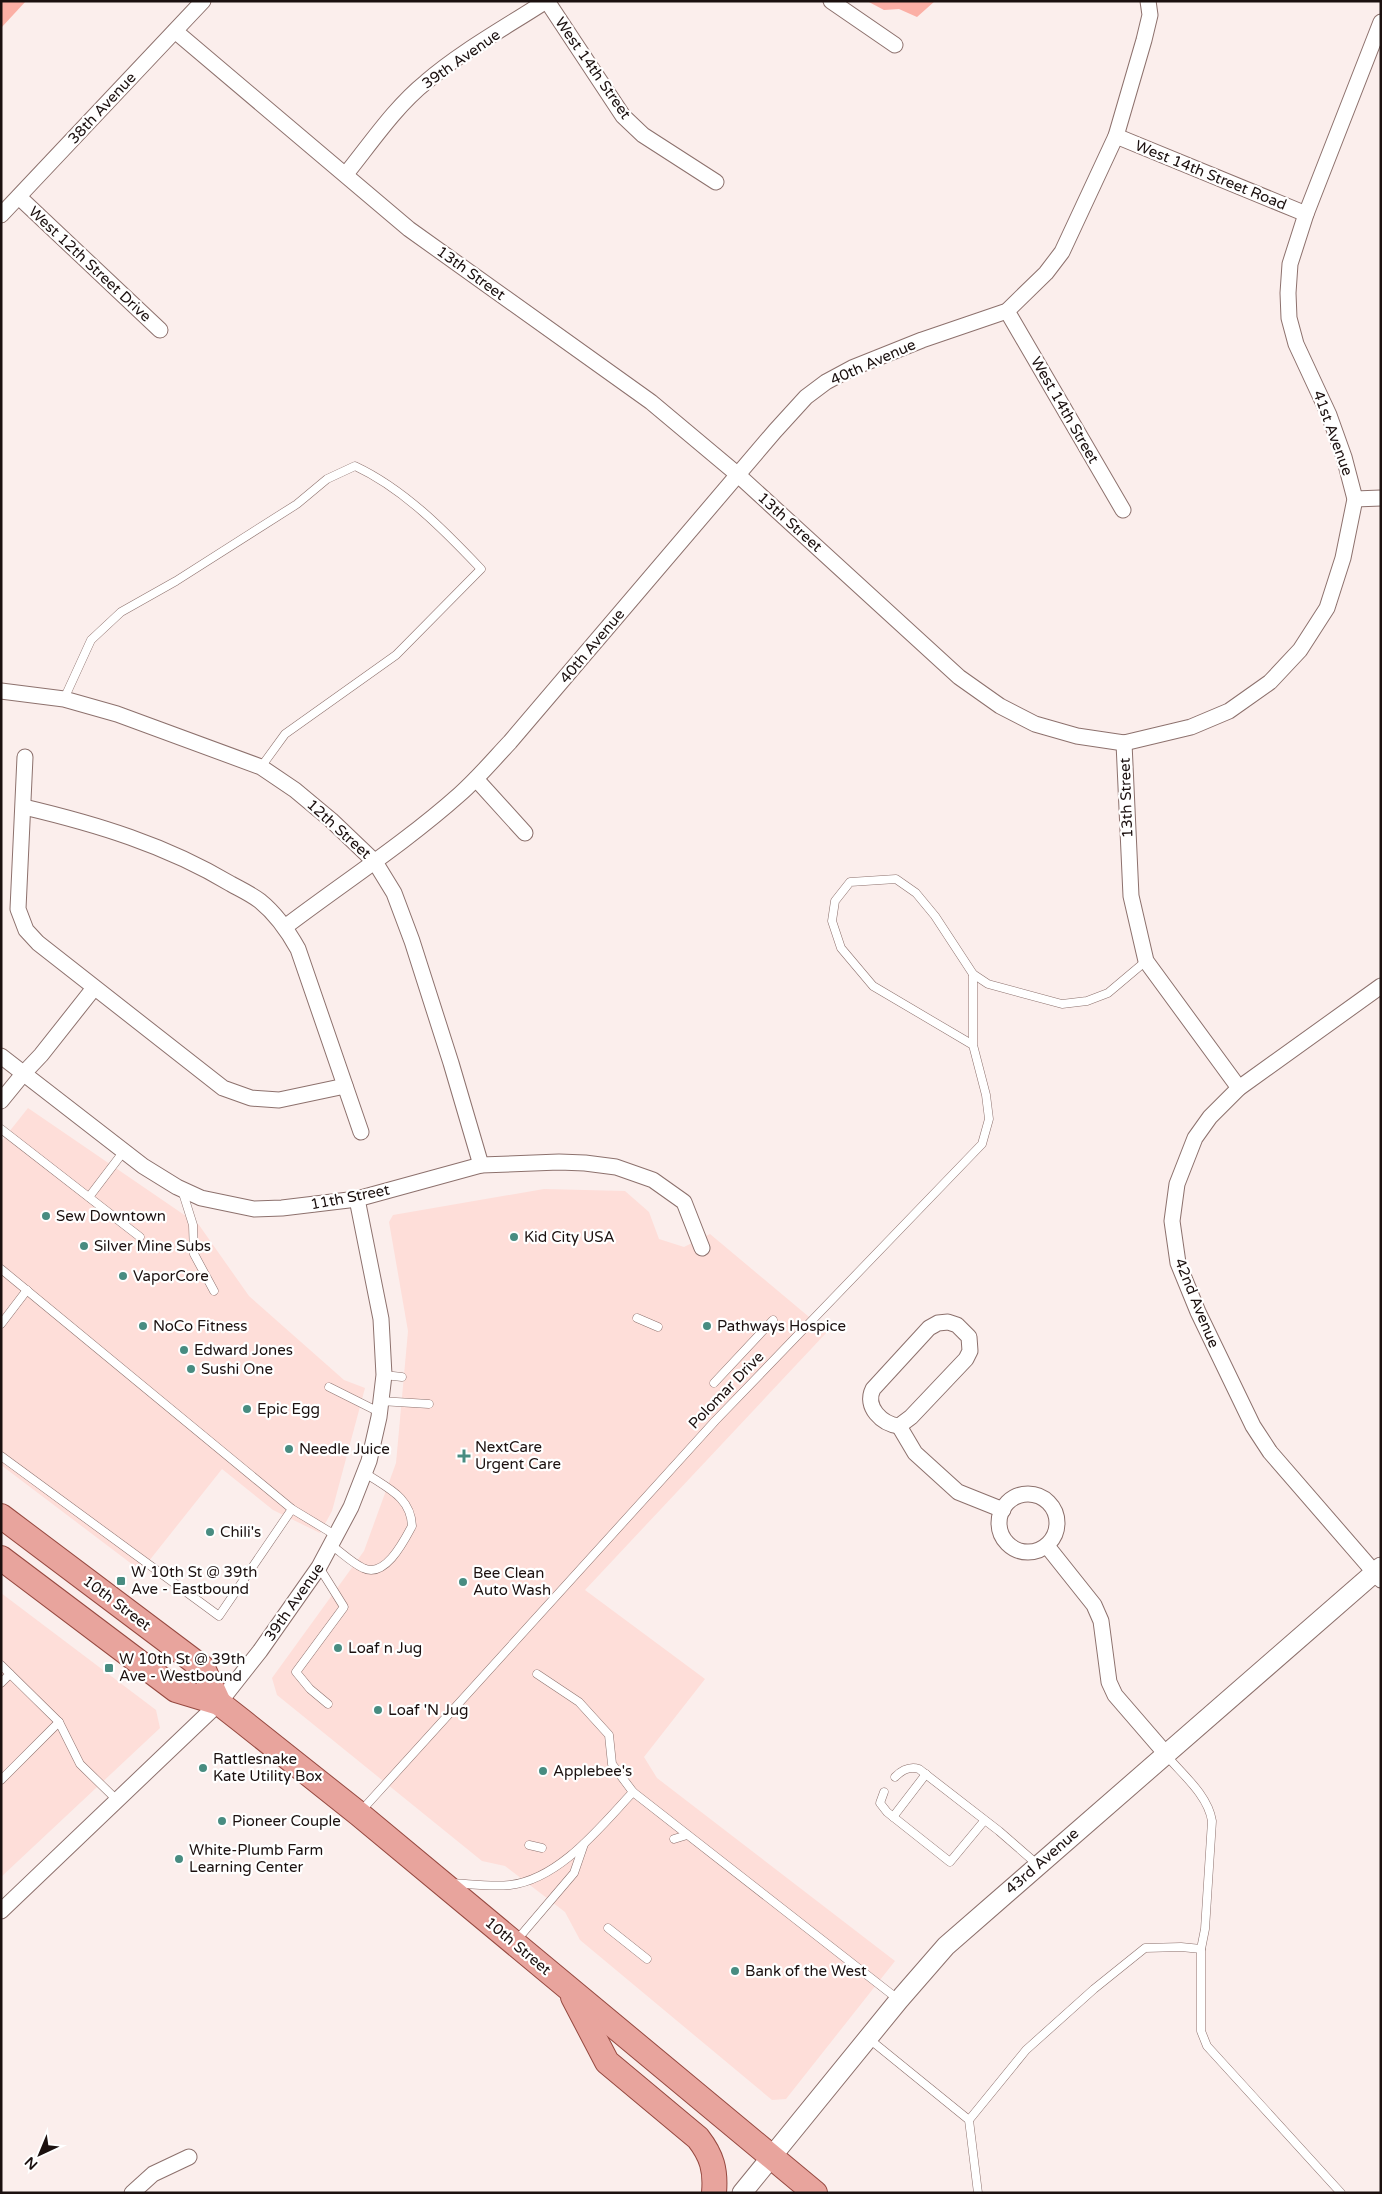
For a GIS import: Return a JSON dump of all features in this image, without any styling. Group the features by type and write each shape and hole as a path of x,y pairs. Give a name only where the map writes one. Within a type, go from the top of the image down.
{"main road":[{"name":"10th Street","path":"1,1516 203,1668 219,1703"},
{"name":"10th Street","path":"1,1558 176,1690 219,1703 359,1814 815,2193"},
{"path":"569,1989 607,2062 698,2138 709,2152 715,2176 714,2193"}],"street":[{"name":"38th Avenue","path":"1,215 203,1"},
{"name":"39th Avenue","path":"346,174 386,122 424,83 442,69 546,1"},
{"name":"West 14th Street","path":"546,1 623,116 644,134 716,182"},
{"path":"830,1 895,45"},
{"name":"40th Avenue","path":"285,926 375,862 476,779 517,734 737,474 800,404 826,382 852,368 922,340 1007,311 1046,273 1062,252 1116,136 1144,40 1150,14 1148,1"},
{"name":"41st Avenue","path":"1124,743 1191,727 1229,711 1270,682 1300,650 1327,608 1343,558 1355,499 1344,457 1329,415 1296,344 1289,318 1290,264 1306,214 1381,22"},
{"name":"13th Street","path":"175,32 346,174 409,229 651,402 737,474 959,677 1000,706 1035,724 1077,736 1124,743 1131,896 1146,961 1239,1088"},
{"name":"West 14th Street Road","path":"1116,136 1306,214"},
{"name":"West 12th Street Drive","path":"19,197 160,330"},
{"name":"West 14th Street","path":"1007,311 1123,510"},
{"path":"1355,499 1381,498"},
{"name":"12th Street","path":"1,692 64,699 117,714 261,767 295,790 331,820 375,862 394,893 412,941 481,1165"},
{"path":"25,756 18,909 26,930 38,944 224,1088 251,1098 279,1100 345,1086"},
{"path":"476,779 526,833"},
{"path":"24,807 84,821 157,846 209,871 260,901 285,926 298,949 361,1132"},
{"name":"42nd Avenue","path":"1379,1573 1270,1452 1253,1426 1198,1312 1178,1263 1172,1221 1177,1184 1195,1138 1210,1117 1239,1088 1381,986"},
{"path":"1,1101 41,1055 94,988"},
{"name":"11th Street","path":"1,1056 143,1166 182,1190 202,1198 254,1209 282,1208 357,1198 481,1165 585,1163 616,1167 653,1180 684,1202 702,1248"},
{"name":"39th Avenue","path":"1,1911 219,1703 260,1650 319,1567 351,1506 365,1473 380,1406 384,1375 381,1319 357,1198"},
{"path":"899,1426 912,1418 966,1359 970,1351 969,1337 958,1325 948,1322 938,1323 929,1328 873,1389 870,1400 873,1410 885,1422 899,1426 915,1453 958,1492 1003,1510"},
{"path":"1025,1494 1034,1495 1050,1504 1058,1521 1057,1530 1047,1546 1028,1552 1019,1550 1010,1545 1000,1529 1000,1519 1003,1510 1016,1497 1025,1494"},
{"path":"1047,1546 1094,1605 1101,1621 1109,1682 1115,1695 1166,1754"},
{"name":"43rd Avenue","path":"742,2193 899,2000 946,1946 1166,1754 1379,1573"},
{"path":"132,2193 153,2174 189,2157"}],"lane":[{"path":"64,699 91,640 121,612 176,581 297,504 327,479 355,466 378,477 441,527 481,569 396,655 285,734 261,767"},
{"path":"973,1045 874,986 841,948 832,922 835,901 850,882 896,879 916,893 935,916 973,974 988,984 1062,1004 1087,1001 1108,993 1146,961"},
{"name":"Polomar Drive","path":"359,1814 715,1421 982,1144 989,1119 986,1094 973,1045 973,974"},
{"path":"1,1129 140,1237"},
{"path":"89,1198 124,1152"},
{"path":"182,1190 193,1225 194,1254 214,1291"},
{"path":"1,1269 292,1509 333,1540 364,1569 376,1570 385,1565 412,1526 408,1506 399,1496 365,1473"},
{"path":"1,1324 27,1290"},
{"path":"637,1318 658,1327"},
{"path":"714,1384 773,1320"},
{"path":"384,1375 402,1377"},
{"path":"329,1387 380,1406 429,1404"},
{"path":"1,1456 219,1616 292,1509"},
{"path":"319,1567 344,1607 296,1672 310,1689 328,1704"},
{"path":"1,1665 59,1722 80,1764 118,1801"},
{"path":"1,1683 10,1674"},
{"path":"537,1674 580,1702 609,1735 612,1764 633,1792 687,1835 718,1864 870,1976 899,2000"},
{"path":"1,1780 59,1722"},
{"path":"1166,1754 1185,1778 1196,1788 1210,1809 1212,1830 1205,1929 1201,1949 1201,2031 1207,2046 1341,2193"},
{"path":"895,1777 900,1772 909,1768 919,1769 999,1831 1038,1865"},
{"path":"893,1817 926,1774"},
{"path":"442,1883 509,1885 534,1879 584,1844 633,1792"},
{"path":"884,1792 880,1803 893,1817 950,1862 984,1821"},
{"path":"674,1840 687,1835"},
{"path":"514,1943 574,1873 584,1844"},
{"path":"529,1845 542,1848"},
{"path":"608,1928 647,1958"},
{"path":"969,2120 1026,2050 1094,1989 1145,1948 1181,1947 1201,1949"},
{"path":"868,2038 969,2120 978,2193"}],"shaded area":[{"path":"1,1 26,1 1,28"},
{"path":"867,1 935,1 917,17 899,9 884,10"},
{"path":"28,1108 199,1225 249,1296 344,1380 365,1388 332,1511 320,1533 273,1510 222,1469 141,1571 1,1465 1,1142"},
{"path":"544,1189 625,1191 649,1212 659,1239 684,1247 710,1234 827,1332 585,1590 705,1679 644,1757 657,1778 895,1961 786,2099 772,2100 580,1940 565,1912 505,1866 482,1861 277,1695 272,1678 364,1551 396,1463 408,1331 389,1222 393,1215"},
{"path":"1,1593 156,1710 160,1728 1,1877"}],"place":[{"name":"Sew Downtown","path":"46,1216"},
{"name":"Kid City USA","path":"514,1237"},
{"name":"Silver Mine Subs","path":"84,1246"},
{"name":"VaporCore","path":"123,1276"},
{"name":"NoCo Fitness","path":"143,1326"},
{"name":"Pathways Hospice","path":"707,1326"},
{"name":"Edward Jones","path":"184,1350"},
{"name":"Sushi One","path":"191,1369"},
{"name":"Epic Egg","path":"247,1409"},
{"name":"Needle Juice","path":"289,1449"},
{"name":"NextCare Urgent Care","path":"464,1456"},
{"name":"Chili's","path":"210,1532"},
{"name":"W 10th St @ 39th Ave - Eastbound","path":"121,1581"},
{"name":"Bee Clean Auto Wash","path":"463,1582"},
{"name":"Loaf n Jug","path":"338,1648"},
{"name":"W 10th St @ 39th Ave - Westbound","path":"109,1668"},
{"name":"Loaf 'N Jug","path":"378,1710"},
{"name":"Rattlesnake Kate Utility Box","path":"203,1768"},
{"name":"Applebee's","path":"543,1771"},
{"name":"Pioneer Couple","path":"222,1821"},
{"name":"White-Plumb Farm Learning Center","path":"179,1859"},
{"name":"Bank of the West","path":"735,1971"}]}
